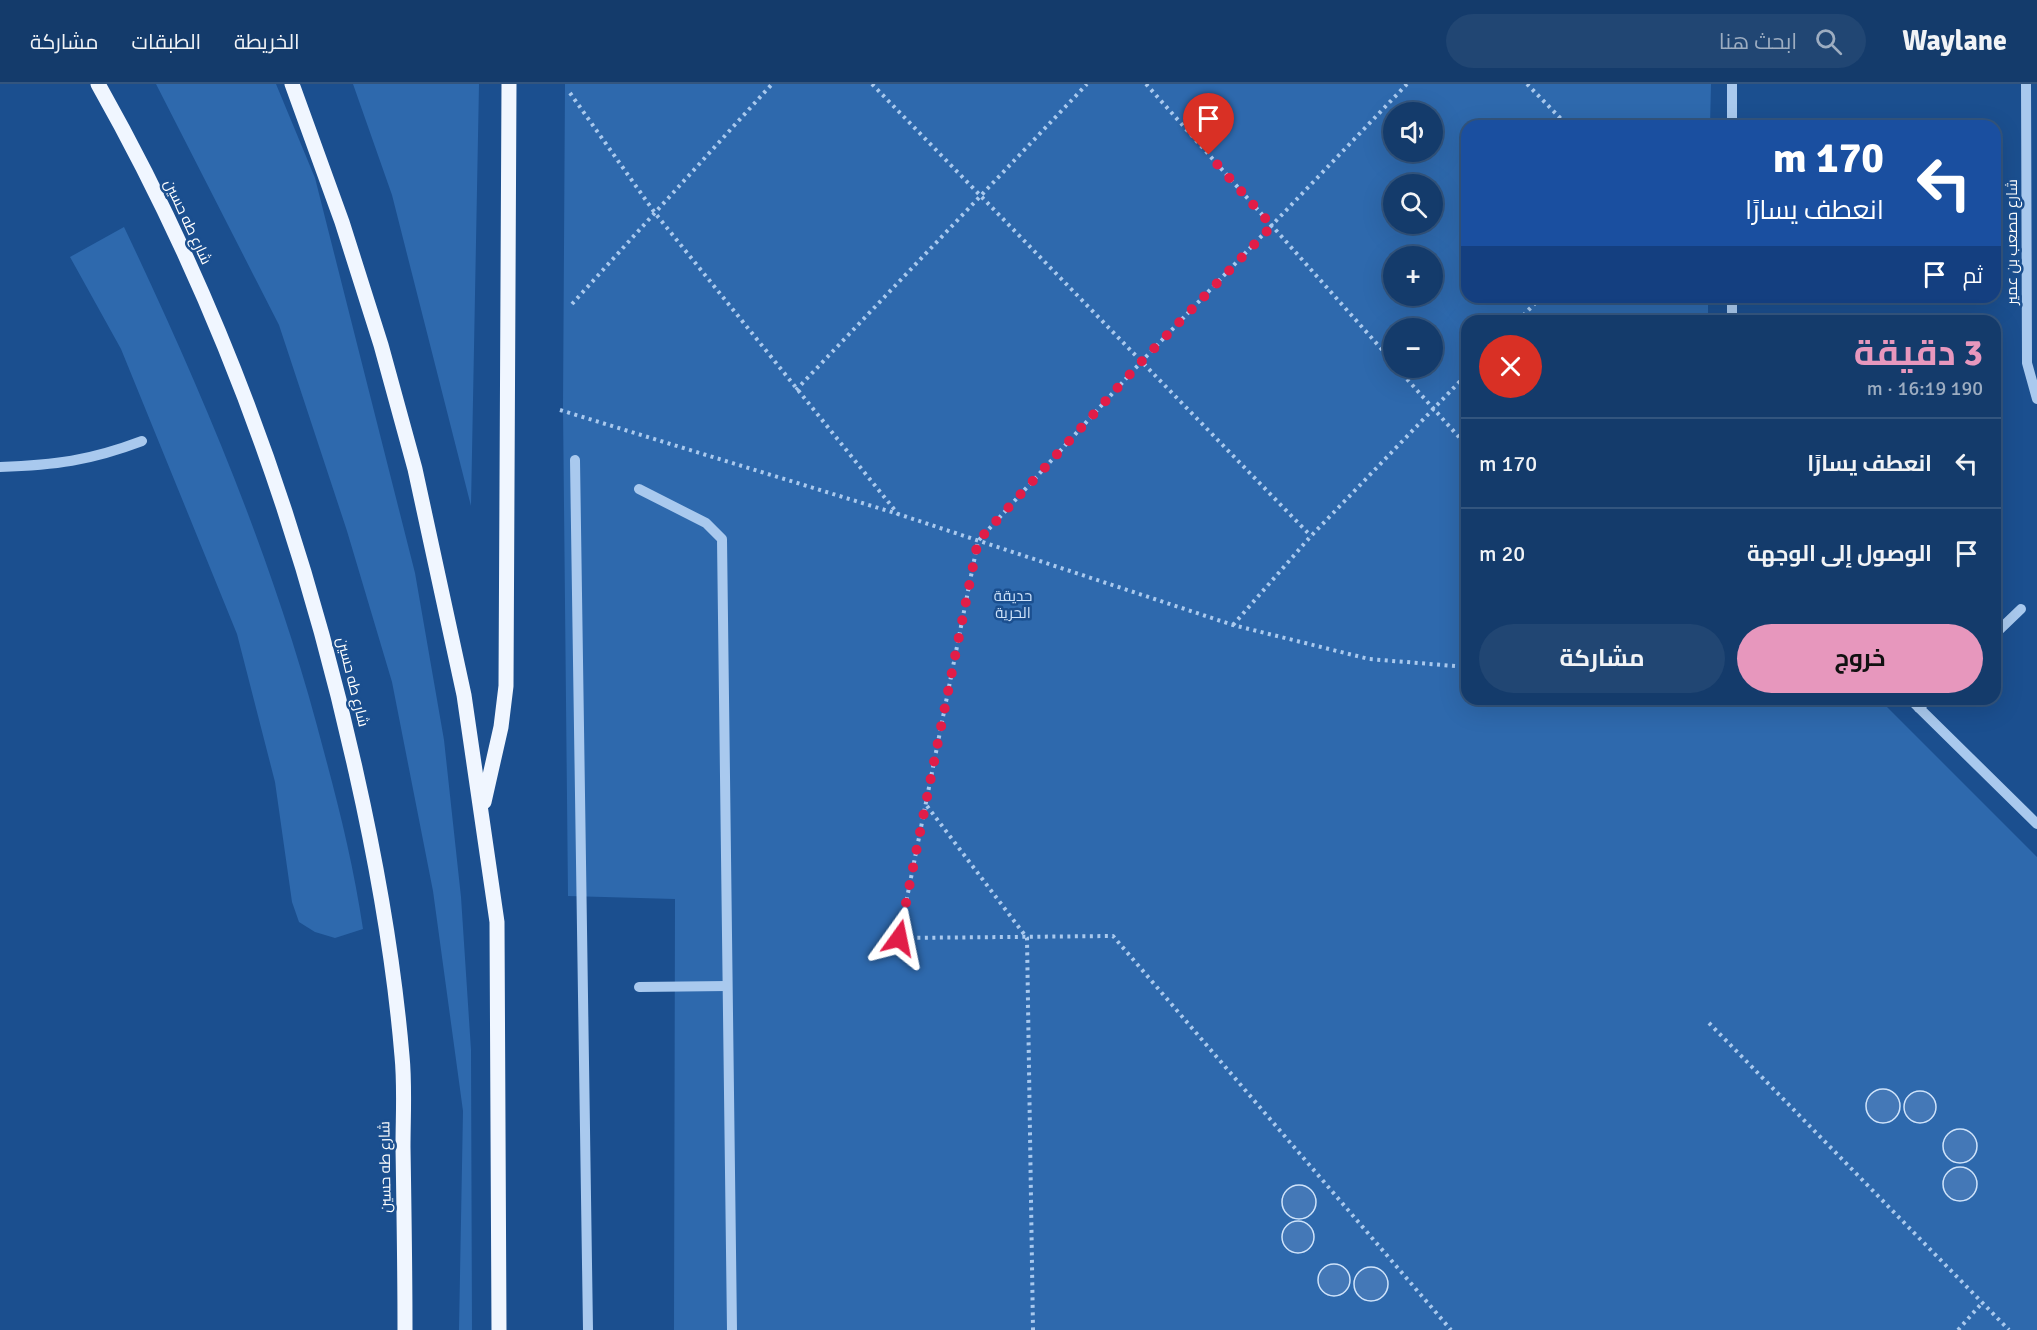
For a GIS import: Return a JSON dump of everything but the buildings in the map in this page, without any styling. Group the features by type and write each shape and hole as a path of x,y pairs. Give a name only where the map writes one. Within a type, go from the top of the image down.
{"main road":[{"name":"شارع طه حسين","path":"98,84 161,204 243,393 278,490 314,602 343,714 368,828 382,908 402,1058 405,1330"},
{"path":"292,84 342,222 381,345 415,469 451,627 483,808 497,922 499,1330"},
{"path":"483,808 501,728 506,686 509,84"}],"street":[{"path":"1732,84 1732,120"},
{"name":"شارع مصعب بن عمير","path":"2026,84 2027,363 2037,399"},
{"path":"0,467 56,465 109,454 141,441"},
{"path":"575,460 588,1330"},
{"path":"639,489 706,523 722,539 732,1330"},
{"path":"2001,628 2021,609"},
{"path":"1916,705 2037,824"},
{"path":"1919,708 1922,705"},
{"path":"639,987 727,986"}],"path":[{"path":"572,304 772,84"},
{"path":"872,84 1311,536"},
{"path":"796,390 1086,84"},
{"path":"1146,84 1383,351"},
{"path":"1407,84 1142,361 978,541 899,938 1113,936 1451,1330"},
{"path":"1527,84 1562,120"},
{"path":"570,93 656,213 898,514"},
{"path":"1524,315 1535,303"},
{"path":"1406,378 1461,439"},
{"path":"1233,625 1311,536 1461,380"},
{"path":"560,410 898,514 1233,625 1369,659 1461,667"},
{"path":"927,806 1027,938 1033,1330"},
{"path":"1709,1023 2009,1330"},
{"path":"1958,1330 1983,1303"}],"green space":[{"path":"156,84 276,84 315,178 415,573 444,740 461,897 471,1050 472,1330 459,1330 463,1111 433,891 392,682 347,531 279,325"},
{"path":"353,84 479,84 471,506 392,195"},
{"name":"حديقة الحرية","path":"565,84 1711,84 1710,120 1461,120 1461,303 1708,303 1708,315 1461,315 1461,705 1885,705 2037,857 2037,1330 674,1330 675,899 568,896 563,408"},
{"path":"124,227 183,355 237,485 305,684 341,818 363,929 335,938 315,932 299,922 292,902 275,782 237,634 121,349 70,257"}],"route":[{"path":"899,938 978,541 1142,361 1272,226 1209,155"}]}
